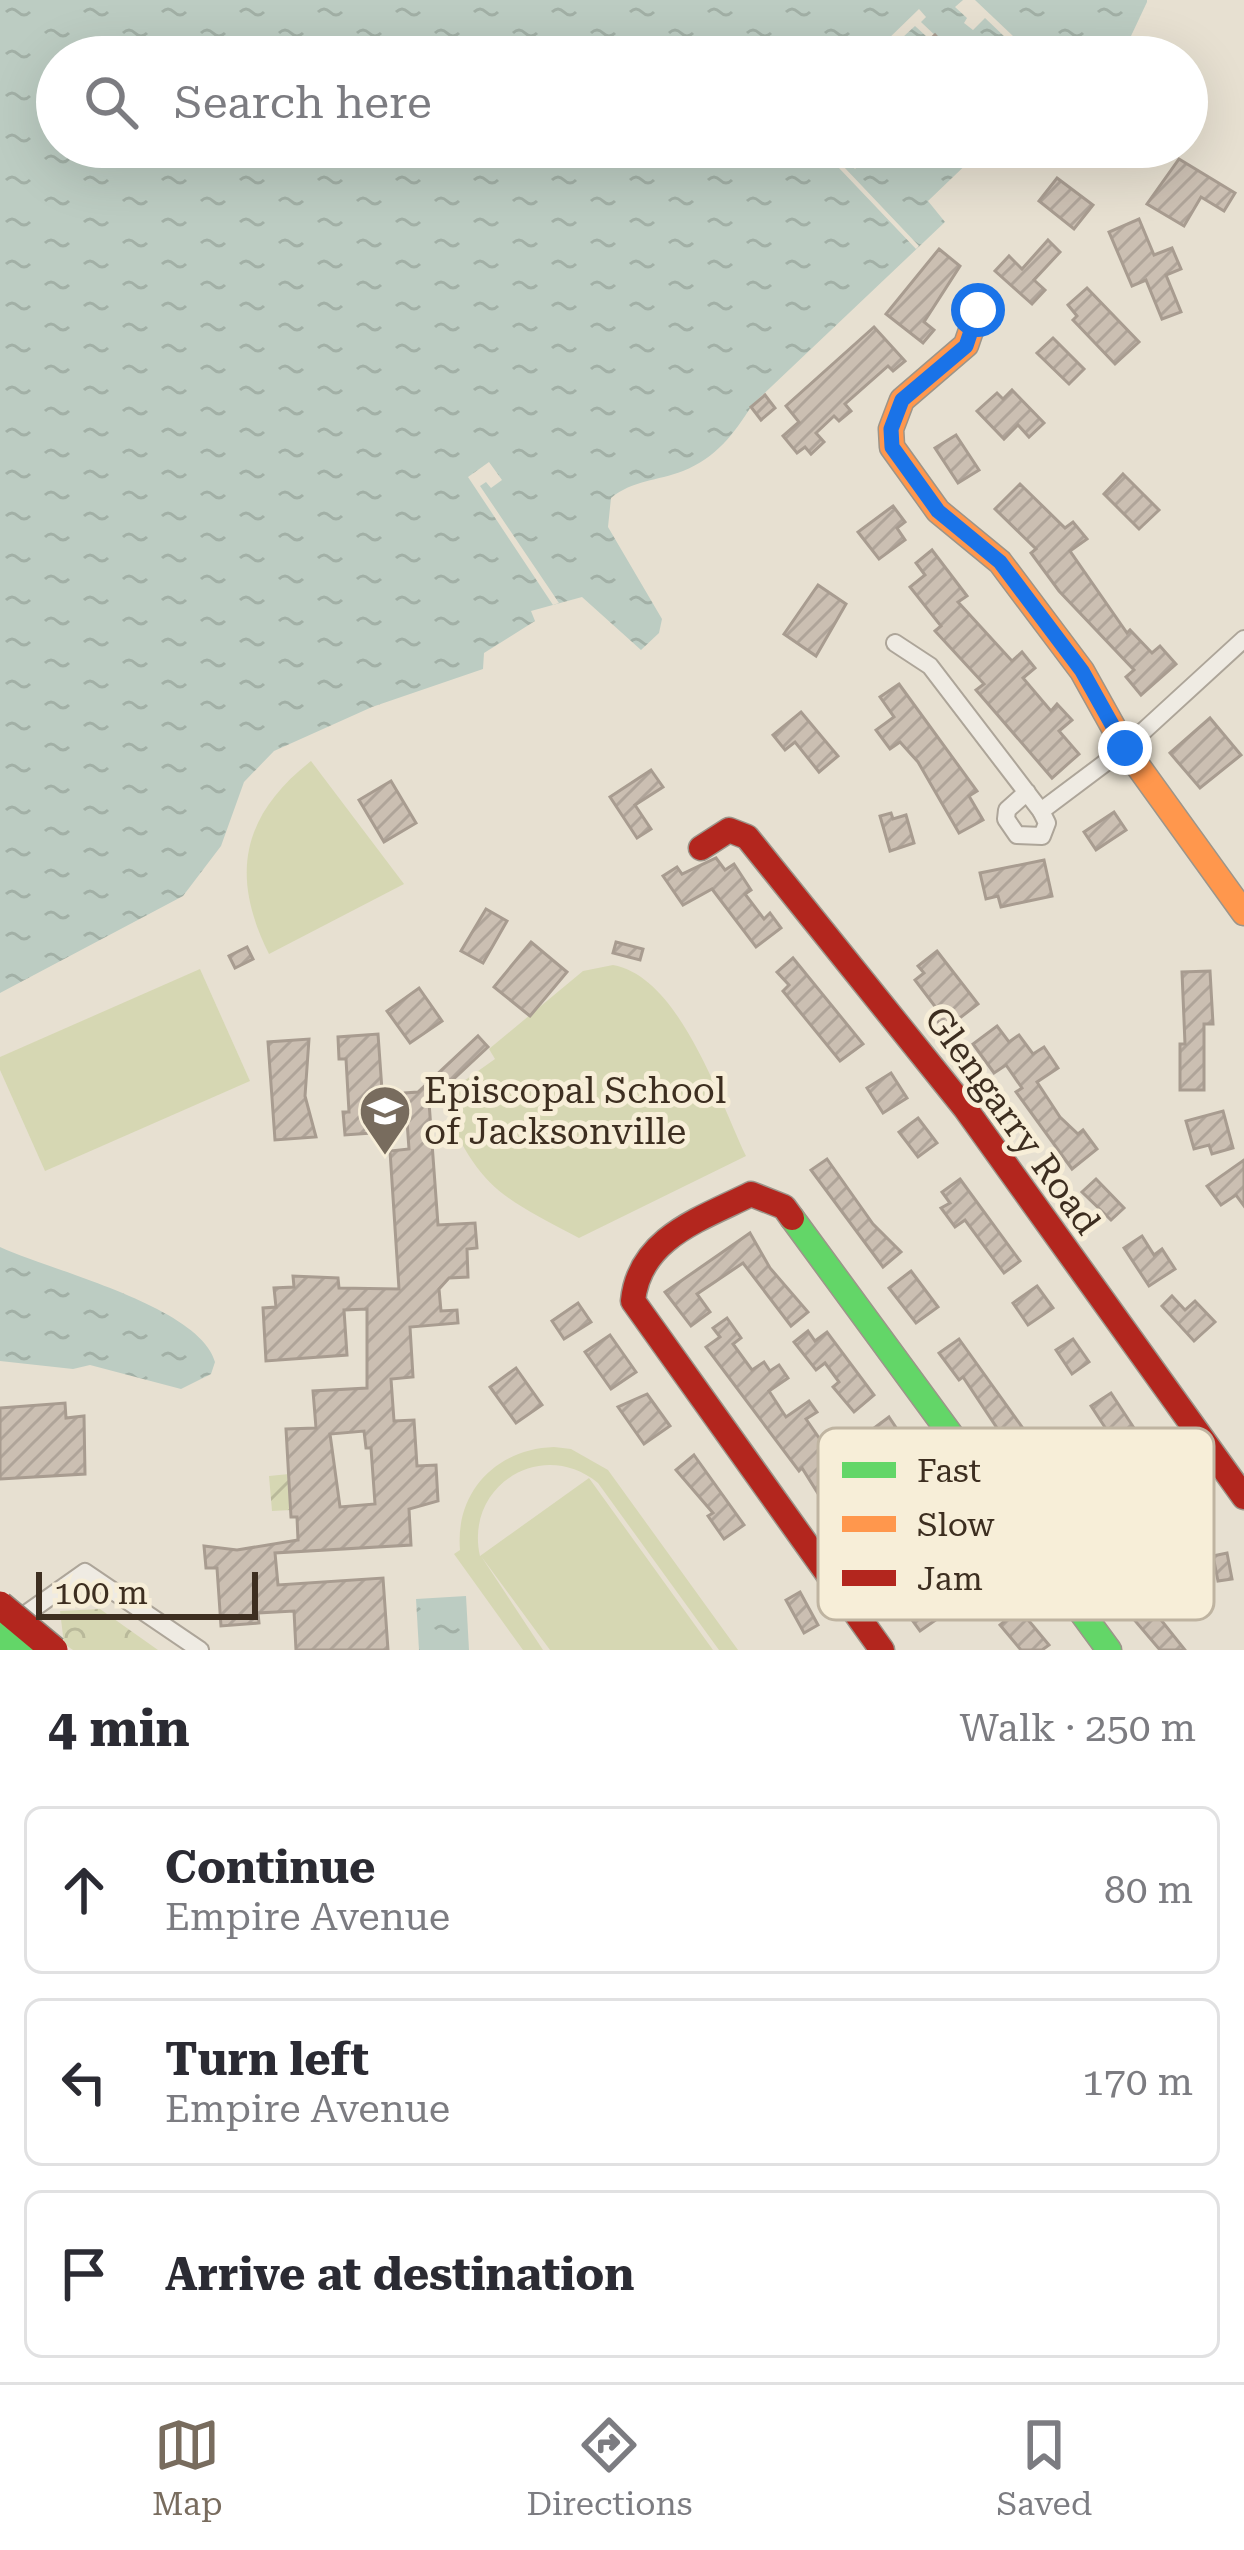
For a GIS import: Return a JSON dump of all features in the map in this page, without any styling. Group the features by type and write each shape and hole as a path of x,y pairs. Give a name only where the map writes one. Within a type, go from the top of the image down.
{"main road":[{"path":"978,310 966,346 902,400 891,429 892,447 938,511 1000,562 1082,671 1125,748 1244,913"},
{"name":"Glengarry Road","path":"701,848 729,830 747,837 965,1108 1195,1428"},
{"path":"818,1559 632,1301 631,1276 643,1256 751,1195 784,1207 945,1428"},
{"name":"Glengarry Road","path":"1214,1455 1244,1497"},
{"path":"0,1605 54,1650"},
{"path":"862,1620 882,1650"},
{"path":"1087,1620 1109,1650"},
{"path":"0,1635 20,1650"}],"street":[{"path":"1041,811 1125,748 1244,639"},
{"path":"895,643 930,666 1027,792 1047,823 1042,836 1017,835 1009,826 1007,810 1027,792"},
{"path":"0,1635 85,1572 200,1650"}],"green space":[{"path":"311,761 404,884 269,954 249,899 249,849 269,803"},
{"path":"613,965 637,974 677,1016 710,1074 746,1156 579,1238 493,1185 466,1151 440,1098 495,1059 489,1049 583,971"},
{"path":"200,969 250,1081 45,1171 0,1070 0,1057"},
{"path":"554,1447 571,1449 608,1470 738,1650 719,1650 598,1483 576,1470 554,1465 532,1467 496,1490 478,1531 480,1556 589,1478 713,1650 550,1650 481,1556 543,1650 523,1650 454,1554 460,1550 464,1510 483,1478 514,1456"},
{"path":"289,1474 291,1510 272,1511 269,1476"},
{"path":"100,1609 158,1650 73,1650 64,1644 60,1611"}],"water":[{"path":"0,0 1147,0 1131,36 36,36 36,168 962,168 928,201 945,222 752,405 715,452 695,466 637,484 611,498 608,527 662,619 659,633 641,650 582,597 531,611 535,621 484,653 483,669 372,707 274,751 244,782 221,846 183,896 0,993"},
{"path":"0,1247 120,1292 182,1324 203,1342 215,1362 211,1374 181,1389 90,1365 73,1369 0,1361"},
{"path":"466,1596 469,1650 419,1650 416,1599"}],"pier":[{"path":"963,0 975,0 1013,36 1004,36 985,18 973,30 955,7"},
{"path":"919,9 926,17 921,22 936,36 926,36 915,26 904,36 891,36"},
{"path":"839,168 845,168 919,246 916,249"},
{"path":"489,462 502,480 491,488 486,482 480,486 559,603 553,605 468,477"}],"building":[{"path":"1173,168 1194,168 1235,193 1224,211 1201,197 1184,226 1147,204"},
{"path":"1057,178 1093,205 1074,229 1039,201"},
{"path":"1139,219 1154,255 1172,248 1181,269 1166,275 1181,312 1162,319 1146,280 1132,286 1109,232"},
{"path":"1048,240 1060,252 1034,280 1045,290 1032,304 995,271 1009,256 1022,269"},
{"path":"939,249 960,266 924,322 934,330 923,343 886,314"},
{"path":"1087,288 1139,342 1115,364 1073,320 1077,316 1068,305"},
{"path":"874,327 905,361 893,371 888,366 845,404 851,411 839,421 834,416 816,433 824,442 811,454 805,447 797,453 783,436 799,422 786,406"},
{"path":"1053,338 1084,369 1069,384 1037,353"},
{"path":"1012,390 1044,423 1029,437 1018,425 1004,439 977,411 997,393 1003,399"},
{"path":"765,395 775,408 761,420 751,407"},
{"path":"956,435 979,470 958,483 935,448"},
{"path":"1123,474 1159,510 1139,529 1104,494"},
{"path":"1020,484 1065,528 1073,522 1087,539 1070,551 1127,633 1130,630 1152,653 1160,646 1176,664 1141,695 1126,677 1134,670 1059,591 1031,553 1036,549 995,509"},
{"path":"893,506 905,522 897,528 905,540 879,559 858,532"},
{"path":"932,550 967,596 958,602 1012,661 1022,652 1035,668 1023,678 1051,711 1057,704 1072,720 1059,731 1079,754 1052,778 976,690 984,684 935,631 941,626 910,587 925,575 916,563"},
{"path":"818,585 846,604 816,656 784,634"},
{"path":"899,684 977,791 969,796 983,820 959,833 918,762 900,742 890,749 876,730 894,717 880,697"},
{"path":"801,712 838,756 819,772 795,742 785,750 773,735"},
{"path":"1210,718 1241,755 1200,788 1170,753"},
{"path":"651,770 663,787 635,805 651,829 637,838 610,797"},
{"path":"391,781 416,823 384,842 359,800"},
{"path":"1114,812 1126,830 1096,850 1084,832"},
{"path":"891,813 893,819 906,815 914,843 890,851 880,816"},
{"path":"716,858 725,870 734,864 751,890 745,894 764,919 770,913 781,928 756,947 712,889 683,905 663,876 677,867 682,874"},
{"path":"1044,860 1052,896 1001,907 998,896 986,899 980,873"},
{"path":"486,909 507,921 483,963 461,951"},
{"path":"531,942 567,972 530,1016 494,987"},
{"path":"616,942 643,949 640,960 613,953"},
{"path":"247,947 253,959 235,968 229,956"},
{"path":"937,951 978,1004 944,1030 932,1013 937,1009 915,980 924,973 918,966"},
{"path":"793,958 863,1044 840,1061 783,991 789,985 777,972"},
{"path":"1210,971 1213,1024 1204,1024 1204,1090 1180,1090 1180,1044 1185,1044 1182,972"},
{"path":"419,988 442,1021 410,1043 387,1011"},
{"path":"997,1026 1009,1042 1019,1035 1033,1054 1044,1047 1058,1068 1037,1082 1060,1117 1078,1134 1083,1130 1097,1149 1072,1169 1016,1092 1022,1088 1006,1065 994,1073 973,1044"},
{"path":"378,1034 385,1132 345,1135 343,1112 349,1112 346,1059 339,1059 338,1037"},
{"path":"478,1036 488,1047 429,1102 438,1225 475,1223 477,1248 467,1249 468,1277 449,1278 439,1289 441,1311 457,1310 458,1323 410,1327 413,1377 391,1379 394,1421 414,1420 417,1466 436,1465 438,1501 409,1509 411,1545 275,1553 278,1585 383,1578 388,1650 296,1650 294,1611 258,1613 259,1623 221,1626 217,1568 206,1568 204,1546 237,1550 298,1540 297,1517 291,1517 286,1429 316,1428 313,1391 367,1388 367,1309 344,1310 347,1355 266,1361 263,1308 276,1307 274,1288 294,1287 293,1276 338,1278 339,1288 399,1289 390,1151 409,1149 405,1093 418,1092","holes":["364,1431 366,1448 371,1448 375,1504 340,1507 330,1434"]},
{"path":"309,1039 305,1096 316,1137 275,1140 268,1042"},
{"path":"891,1073 907,1098 883,1113 867,1088"},
{"path":"1223,1111 1233,1148 1212,1154 1209,1145 1194,1149 1186,1121"},
{"path":"918,1118 937,1143 918,1157 899,1132"},
{"path":"827,1159 873,1224 901,1252 883,1267 811,1170"},
{"path":"1244,1160 1244,1206 1236,1195 1221,1205 1207,1186"},
{"path":"960,1179 1020,1261 1004,1273 965,1220 955,1227 941,1208 950,1203 942,1192"},
{"path":"1096,1179 1124,1208 1111,1220 1082,1192"},
{"path":"750,1233 770,1268 808,1312 791,1326 743,1263 697,1294 710,1312 691,1326 665,1292"},
{"path":"1142,1236 1154,1255 1162,1249 1175,1269 1149,1286 1124,1248"},
{"path":"911,1271 938,1307 916,1323 889,1288"},
{"path":"1037,1286 1053,1308 1028,1325 1013,1303"},
{"path":"1172,1296 1185,1310 1195,1301 1215,1322 1194,1341 1162,1306"},
{"path":"578,1303 591,1322 564,1339 552,1321"},
{"path":"727,1318 741,1338 733,1344 752,1370 764,1362 770,1371 779,1365 788,1378 769,1391 786,1417 809,1401 817,1412 806,1419 818,1436 818,1494 706,1347 720,1337 713,1328"},
{"path":"808,1331 815,1341 827,1332 874,1395 854,1412 833,1387 839,1382 825,1363 816,1370 794,1342"},
{"path":"610,1335 636,1372 611,1389 585,1352"},
{"path":"959,1339 1023,1428 997,1428 963,1377 959,1380 939,1353"},
{"path":"1073,1339 1089,1362 1072,1374 1056,1350"},
{"path":"516,1368 542,1405 516,1423 490,1387"},
{"path":"1111,1393 1134,1428 1105,1428 1091,1406"},
{"path":"647,1394 670,1426 644,1444 618,1407"},
{"path":"65,1403 66,1418 84,1416 85,1474 0,1479 0,1408"},
{"path":"889,1417 896,1428 874,1428"},
{"path":"694,1455 744,1525 724,1539 708,1516 713,1513 676,1470"},
{"path":"1227,1553 1232,1579 1218,1581 1214,1556"},
{"path":"800,1592 818,1625 804,1633 786,1600"},
{"path":"912,1620 936,1620 920,1631"},
{"path":"1006,1620 1028,1620 1049,1645 1042,1650 1021,1650 1000,1625"},
{"path":"1134,1620 1161,1620 1185,1650 1160,1650"}],"traffic: fast":[{"path":"792,1218 946,1428"},
{"path":"1087,1620 1109,1650"},
{"path":"0,1633 20,1650"}],"traffic: slow":[{"path":"978,310 966,345 902,400 891,429 892,447 938,511 1000,562 1082,671 1125,748 1244,913"}],"traffic: jam":[{"path":"701,848 729,830 747,837 965,1108 1195,1428"},
{"path":"792,1218 784,1207 751,1194 693,1222 647,1261 633,1301 818,1560"},
{"path":"1214,1455 1244,1497"},
{"path":"0,1605 54,1650"},
{"path":"861,1620 882,1650"}],"place":[{"name":"Episcopal School of Jacksonville","path":"385,1157"}],"route":[{"path":"978,310 966,346 902,400 891,429 892,447 938,511 1000,562 1082,671 1125,748"}]}
